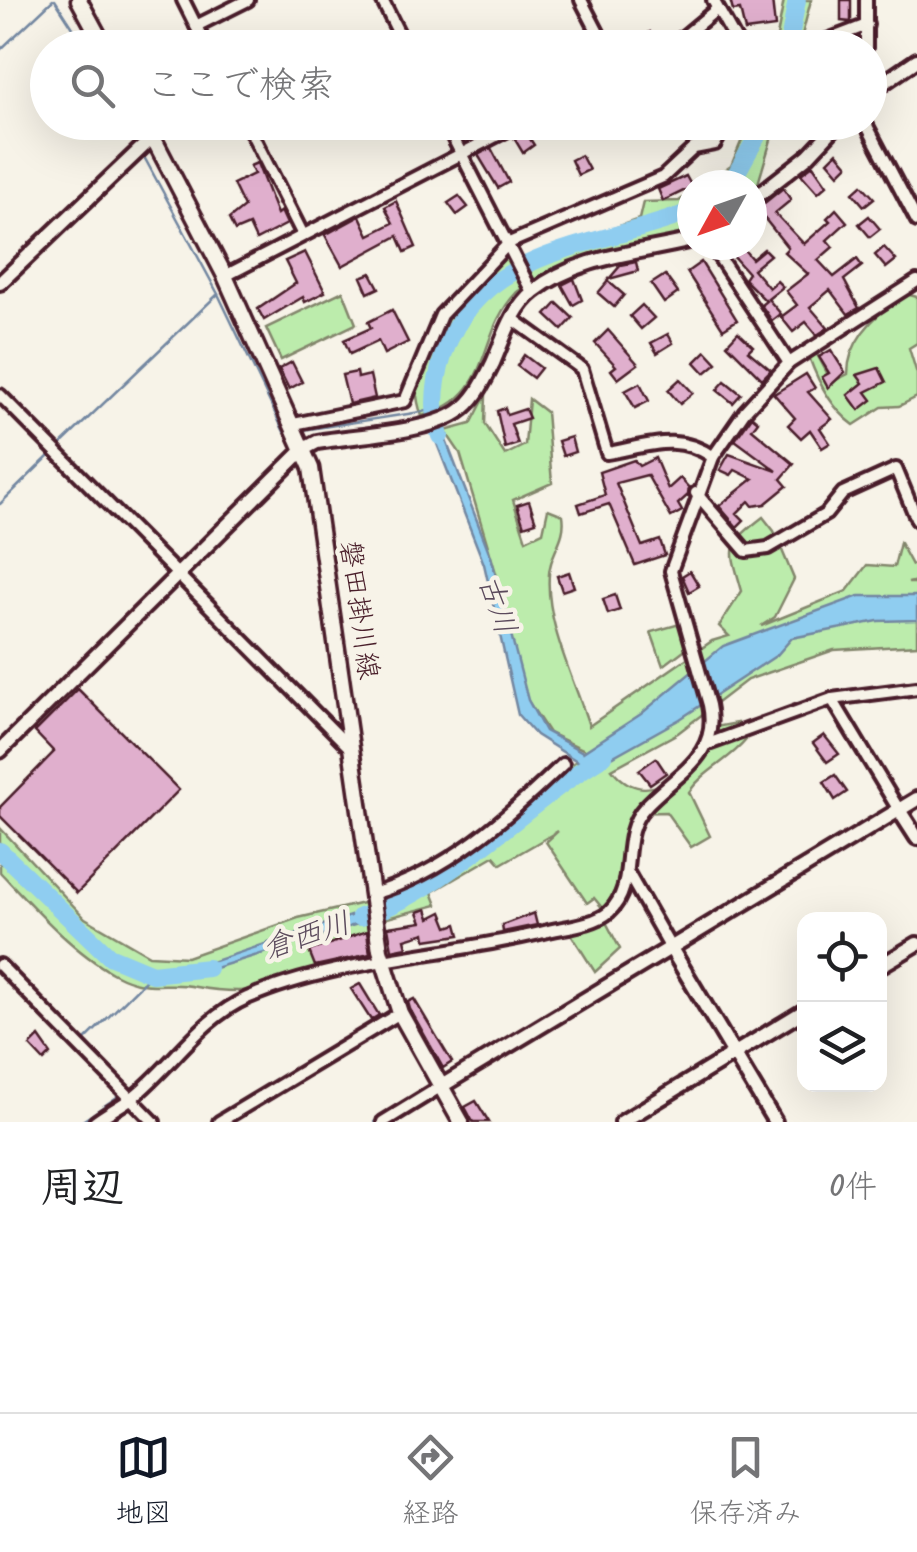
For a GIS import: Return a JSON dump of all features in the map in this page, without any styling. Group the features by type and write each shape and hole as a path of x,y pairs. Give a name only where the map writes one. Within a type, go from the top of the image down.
{"main road":[{"path":"79,0 95,30"},
{"name":"磐田掛川線","path":"155,140 225,276 304,449 319,518 383,962 400,1013 460,1122"}],"street":[{"path":"183,0 198,30"},
{"path":"196,26 248,0"},
{"path":"382,0 397,30"},
{"path":"582,0 597,30"},
{"path":"866,0 867,30"},
{"path":"689,30 716,4 730,30"},
{"path":"854,30 867,25"},
{"path":"887,80 917,60"},
{"path":"0,283 150,140"},
{"path":"255,140 303,235"},
{"path":"454,140 530,290"},
{"path":"225,276 490,140"},
{"path":"294,424 404,402 441,316 509,242 663,177 694,148 716,144 718,140"},
{"path":"767,188 823,140"},
{"path":"874,140 917,221"},
{"path":"0,751 304,449 317,442 426,424 459,411 483,384 530,290 602,260 677,243"},
{"path":"721,260 789,363"},
{"path":"708,744 713,721 710,705 671,570 696,494 713,457 745,411 789,363 917,281"},
{"path":"513,319 582,369 607,453 675,441 692,443 713,457"},
{"path":"0,395 353,751"},
{"path":"696,494 746,550 768,548 826,514 843,493 896,469 917,520"},
{"path":"94,1122 131,1098 230,1006 263,993 383,962 504,942 604,916 614,906 628,873 630,830 642,809 708,744 832,699 917,688"},
{"path":"832,699 917,838"},
{"path":"372,894 409,883 478,838 514,812 564,764"},
{"path":"383,1122 669,945 917,799"},
{"path":"628,873 775,1122"},
{"path":"887,962 917,944"},
{"path":"0,966 154,1122"},
{"path":"219,1122 400,1013"},
{"path":"622,1122 797,1015"}],"green space":[{"path":"784,0 811,0 803,30 778,30"},
{"path":"742,140 771,140 762,170 725,170 731,166"},
{"path":"677,201 677,238 620,250 516,293 503,310 481,364 462,395 422,416 418,370 426,348 453,307 502,254 514,264 639,219 643,202"},
{"path":"343,291 356,324 281,360 266,328"},
{"path":"906,294 917,297 917,343 909,348 917,374 917,397 899,406 882,407 854,425 827,394 809,357 813,347 832,382 848,374 853,349 866,327"},
{"path":"486,395 485,424 505,455 525,445 529,399 546,412 552,483 513,500 526,540 543,532 548,509 563,515 563,531 550,566 549,593 556,632 589,726 712,641 729,636 719,626 742,591 733,549 742,535 763,517 774,531 794,579 775,617 761,626 847,591 867,565 894,567 900,543 912,565 917,564 917,581 908,583 917,583 917,645 834,650 747,680 678,733 612,769 626,782 656,786 671,780 697,756 715,727 738,723 746,740 689,792 710,836 691,847 666,812 632,813 621,878 604,910 594,898 587,903 546,842 558,831 501,864 494,856 432,892 437,905 376,921 383,962 290,986 244,991 147,985 127,980 98,964 54,928 0,872 0,828 85,918 149,955 187,957 298,918 385,898 501,827 587,751 549,733 524,695 496,573 460,453 445,431 471,424"},
{"path":"680,624 688,647 663,666 651,632"},
{"path":"606,922 620,949 595,972 571,934"}],"water":[{"path":"442,430 491,557 528,700 545,731 583,752 641,714 723,646 859,596 917,596 917,620 878,621 792,638 777,655 680,719 585,772 580,763 536,735 518,715 484,564 432,431"},
{"path":"365,911 368,921 199,973 187,970"}],"building":[{"path":"730,0 772,0 775,27 745,30 740,10 733,11"},
{"path":"841,0 851,0 851,22 841,21"},
{"path":"515,140 531,140 534,145 523,153"},
{"path":"491,148 509,182 498,188 478,155"},
{"path":"837,152 848,165 839,174 828,161"},
{"path":"581,155 589,170 578,175 571,160"},
{"path":"257,163 277,214 281,211 287,224 256,240 249,225 235,231 229,219 244,207 233,184 254,174 250,166"},
{"path":"813,165 827,185 818,193 801,174"},
{"path":"677,180 677,194 663,201 658,189"},
{"path":"862,185 874,198 864,206 853,193"},
{"path":"783,188 791,200 775,213 804,244 830,221 827,218 836,209 847,222 827,240 833,247 818,260 834,277 857,259 862,266 844,280 859,308 848,314 830,290 810,307 828,328 817,335 806,322 793,332 781,317 797,305 786,291 808,274 784,252 788,248 767,222 767,201"},
{"path":"459,196 468,207 457,215 448,203"},
{"path":"396,201 416,247 405,252 398,236 342,266 325,235 360,216 369,235 393,223 385,207"},
{"path":"869,216 880,229 870,237 859,224"},
{"path":"884,247 896,260 886,268 875,255"},
{"path":"305,252 325,292 305,302 303,297 264,320 258,309 296,283 285,261"},
{"path":"736,260 764,260 753,269 769,288 777,281 783,287 768,299 781,314 772,321 761,305 766,301 744,279 748,273"},
{"path":"636,262 638,271 609,279 621,265"},
{"path":"701,262 737,320 723,329 687,272"},
{"path":"371,273 379,288 368,293 361,277"},
{"path":"665,275 678,293 664,303 651,284"},
{"path":"574,279 582,300 573,305 562,285"},
{"path":"608,281 624,295 614,307 598,293"},
{"path":"557,303 573,318 562,330 546,315"},
{"path":"642,305 654,318 641,329 630,316"},
{"path":"392,310 408,342 384,354 378,341 350,354 344,340 371,328 368,322"},
{"path":"608,330 638,364 618,379 611,370 616,366 595,343"},
{"path":"738,332 753,346 748,351 771,370 762,379 727,344"},
{"path":"668,334 673,343 657,353 651,343"},
{"path":"831,350 845,372 828,388 822,377 829,373 819,357"},
{"path":"706,351 717,363 705,373 695,362"},
{"path":"524,355 541,368 533,378 517,366"},
{"path":"292,362 302,382 289,389 279,369"},
{"path":"879,368 886,382 866,392 872,400 859,410 848,395 863,383 857,375"},
{"path":"357,372 358,378 370,375 375,398 349,404 342,375"},
{"path":"806,374 815,388 808,392 832,419 820,428 830,443 822,448 810,430 801,438 788,425 795,418 774,394"},
{"path":"680,379 693,393 680,404 668,390"},
{"path":"725,381 741,394 733,403 717,390"},
{"path":"640,383 649,401 635,408 625,391"},
{"path":"505,408 507,415 525,409 529,418 511,424 518,444 505,448 497,411"},
{"path":"752,416 758,421 752,429 794,464 781,479 787,486 765,504 753,506 749,501 737,513 744,520 737,527 719,506 753,479 735,470 731,475 720,470 729,454 777,471 735,440"},
{"path":"571,437 575,452 563,456 558,441"},
{"path":"655,458 668,489 680,478 689,488 688,495 678,504 682,511 671,517 647,475 616,483 642,546 660,540 665,555 635,565 609,504 581,513 578,504 605,495 599,472 634,460 639,466"},
{"path":"529,501 536,522 524,526 517,505"},
{"path":"690,571 699,586 689,592 682,576"},
{"path":"569,572 574,587 562,591 557,576"},
{"path":"615,595 620,610 608,614 603,599"},
{"path":"78,689 179,790 77,893 0,816 0,807 54,752 35,732"},
{"path":"824,735 839,754 827,762 813,743"},
{"path":"656,758 666,773 650,784 639,770"},
{"path":"835,775 847,792 835,800 824,782"},
{"path":"427,909 430,918 442,912 448,927 457,924 460,935 426,940 425,933 405,939 407,947 392,950 388,927 422,922 418,912"},
{"path":"534,913 537,925 503,932 502,925"},
{"path":"367,931 370,954 315,966 309,951"},
{"path":"360,984 379,1015 371,1020 351,989"},
{"path":"414,999 452,1062 443,1068 410,1009 408,1002"},
{"path":"39,1037 51,1054 44,1061 30,1046"},
{"path":"476,1101 489,1122 473,1122 465,1107"}],"waterway":[{"path":"0,50 53,0"},
{"path":"55,0 74,30"},
{"name":"古川","path":"791,30 797,0"},
{"path":"135,140 137,144"},
{"name":"古川","path":"738,170 755,140"},
{"path":"143,155 218,294 284,432 290,432"},
{"name":"古川","path":"440,436 435,394 444,353 462,317 486,290 549,255 677,216"},
{"path":"57,448 217,295"},
{"path":"303,430 434,410"},
{"path":"0,504 51,454"},
{"name":"倉西川","path":"360,917 422,889 604,756"},
{"path":"669,940 881,813"},
{"name":"倉西川","path":"0,851 109,956 152,974 208,968"},
{"path":"627,967 662,944"},
{"path":"82,1043 152,974"},
{"path":"76,1049 123,1100"},
{"path":"374,1122 432,1085"},
{"path":"81,1122 117,1097"},
{"path":"129,1105 146,1122"}]}
